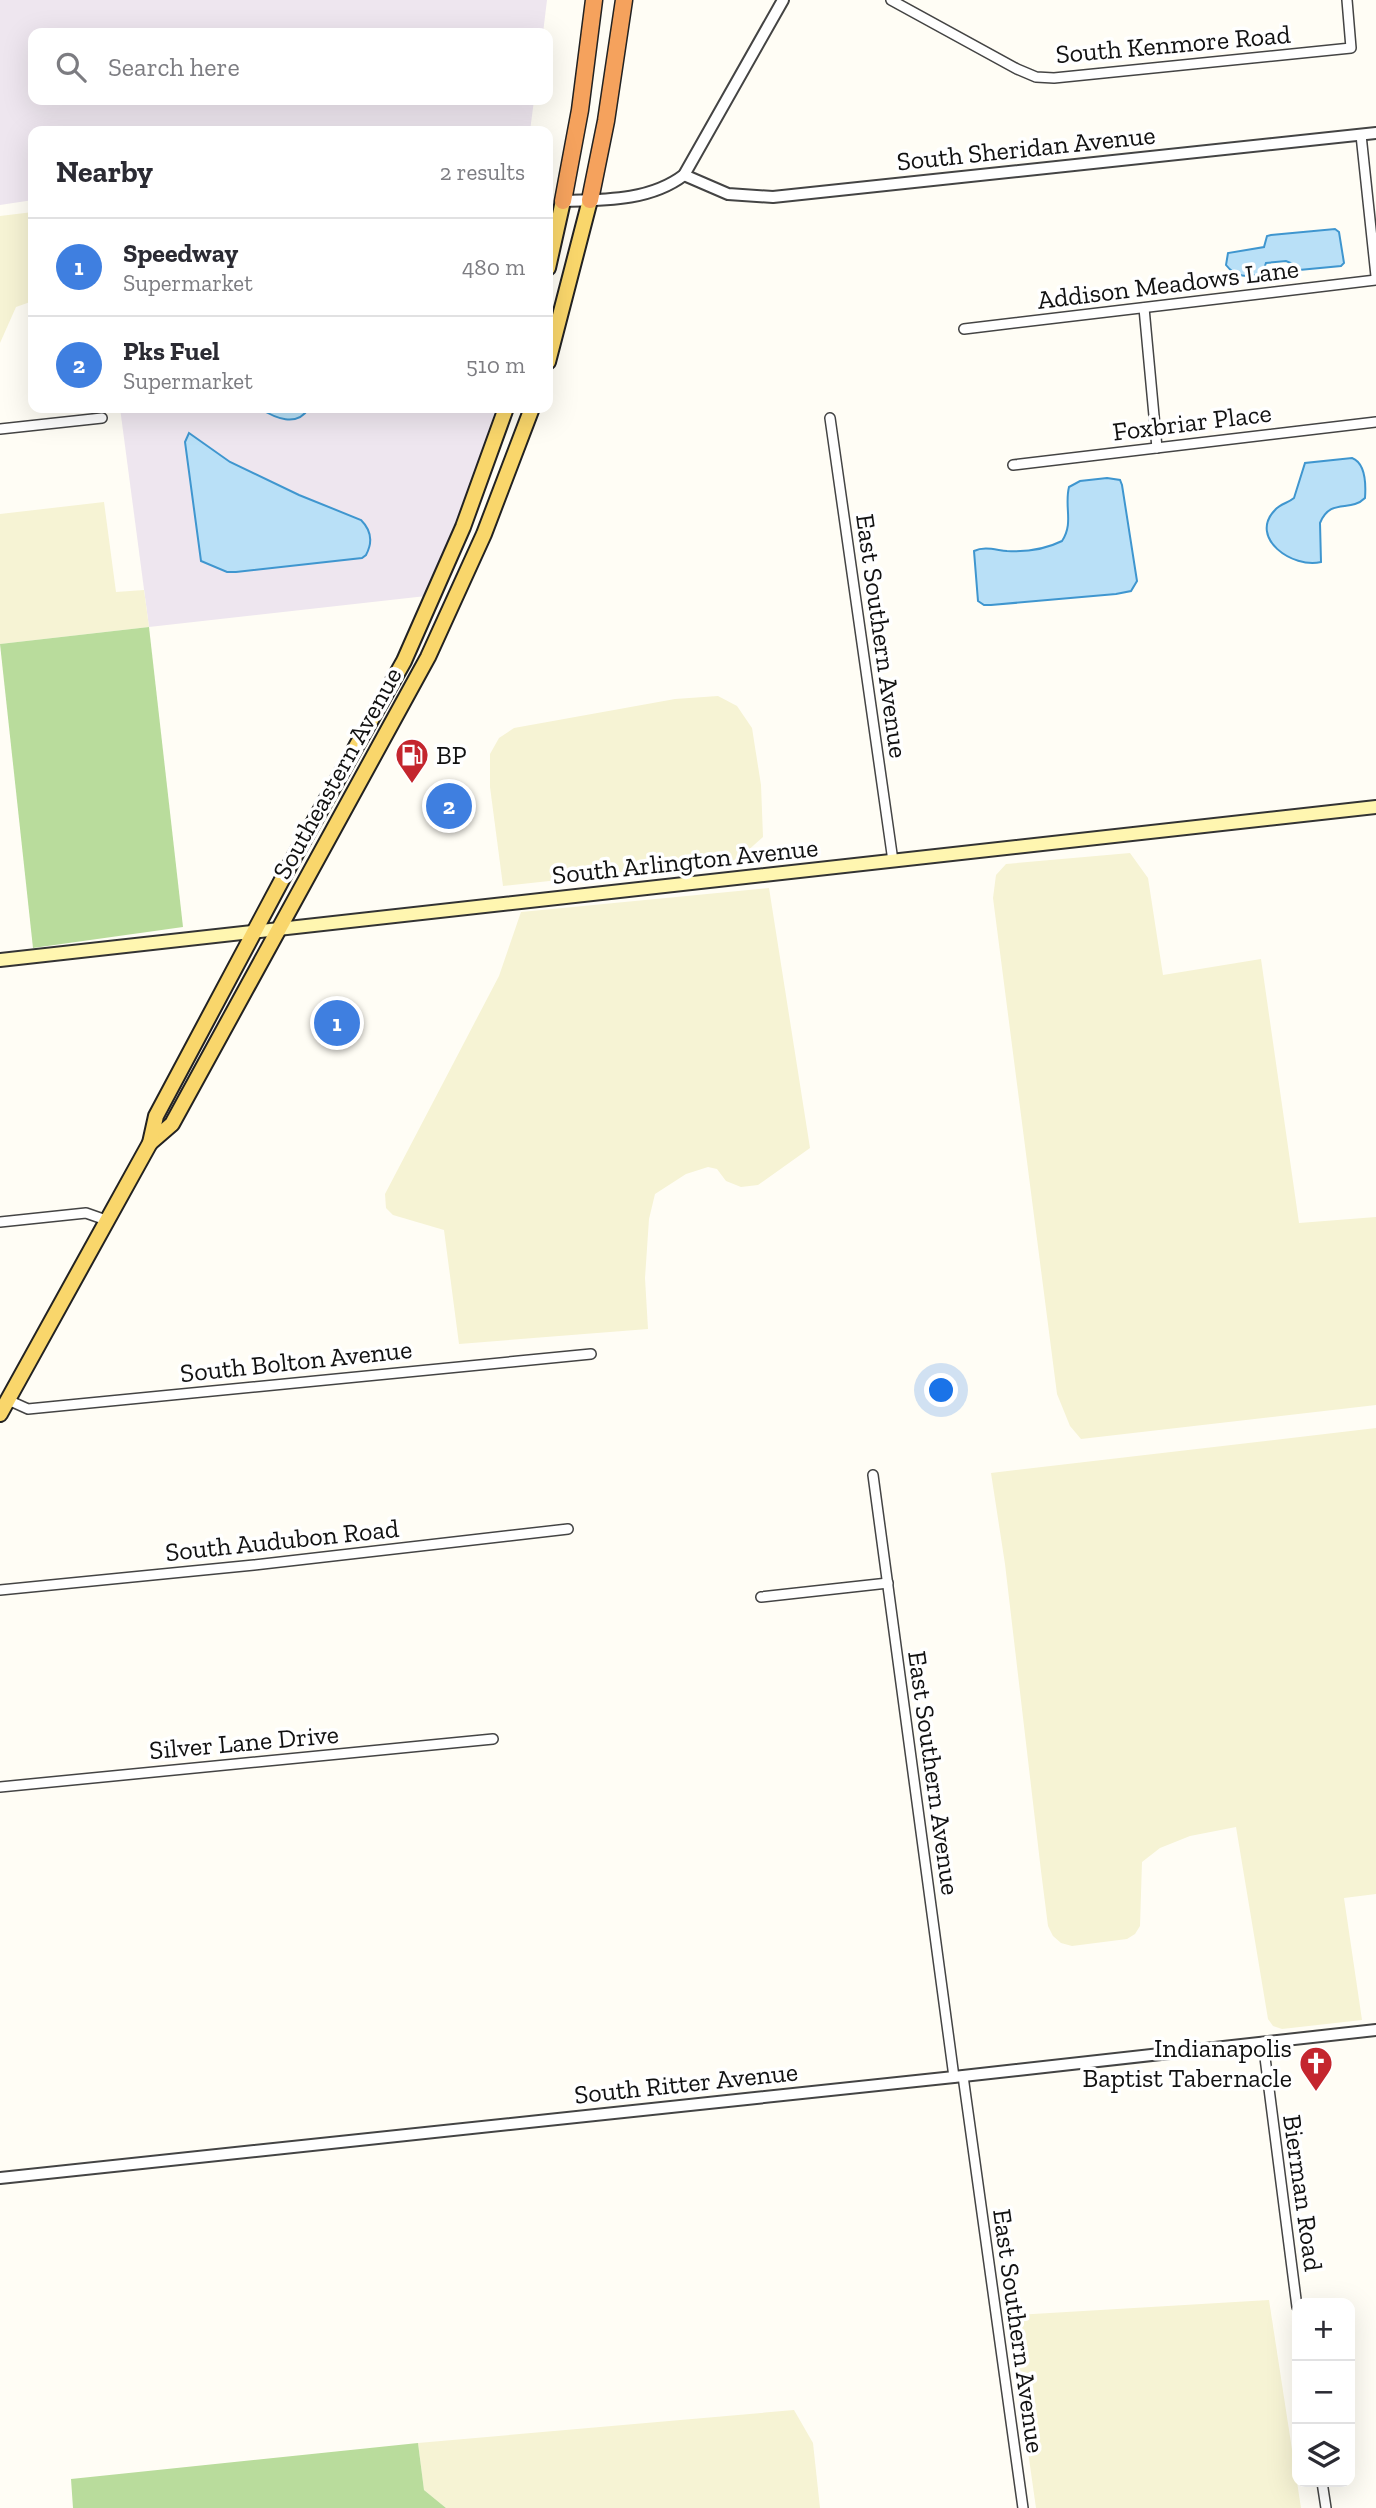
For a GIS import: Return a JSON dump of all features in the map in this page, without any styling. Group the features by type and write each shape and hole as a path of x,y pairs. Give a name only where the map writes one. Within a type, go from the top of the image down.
{"highway":[{"path":"563,201 580,110 594,0"},
{"path":"590,200 606,121 624,0"}],"main road":[{"path":"553,343 590,200"},
{"path":"553,246 563,201"},
{"name":"Southeastern Avenue","path":"0,1414 150,1143 156,1115 290,864 404,661 464,527 504,413"},
{"name":"Southeastern Avenue","path":"150,1143 172,1124 433,647 484,534 530,413"},
{"name":"South Arlington Avenue","path":"0,960 1376,807"}],"street":[{"path":"563,201 650,193 664,189 684,175 783,0"},
{"name":"South Kenmore Road","path":"891,0 1017,69 1041,77 1057,78 1351,48 1347,0"},
{"name":"South Sheridan Avenue","path":"684,175 728,194 773,197 1376,133"},
{"path":"1361,135 1376,278"},
{"name":"Addison Meadows Lane","path":"964,329 1376,278"},
{"path":"1144,308 1157,448"},
{"path":"0,429 102,418"},
{"name":"East Southern Avenue","path":"830,418 892,860"},
{"name":"Foxbriar Place","path":"1013,465 1376,422"},
{"path":"0,1222 86,1213 106,1220"},
{"name":"South Bolton Avenue","path":"8,1400 28,1409 591,1354"},
{"name":"East Southern Avenue","path":"873,1475 958,2077 1023,2508"},
{"name":"South Audubon Road","path":"0,1590 254,1565 568,1529"},
{"path":"761,1597 888,1583"},
{"name":"Silver Lane Drive","path":"0,1787 493,1740"},
{"name":"South Ritter Avenue","path":"0,2178 1376,2030"},
{"name":"Bierman Road","path":"1263,2042 1296,2298"},
{"path":"1323,2487 1326,2508"}],"shaded area":[{"path":"0,0 547,0 544,28 28,28 28,105 533,105 531,126 28,126 28,201 0,205"},
{"path":"28,213 28,303 16,307 0,343 0,216"},
{"path":"121,413 494,413 435,595 149,627"},
{"path":"104,502 116,592 144,590 149,627 0,644 0,514"},
{"path":"718,696 737,706 752,728 761,785 763,837 745,853 733,861 503,886 490,787 490,754 499,738 514,728 675,699"},
{"path":"1130,853 1148,878 1163,975 1261,959 1299,1223 1376,1217 1376,1405 1081,1439 1070,1426 1057,1394 993,898 996,875 1006,864"},
{"path":"769,888 810,1148 758,1185 741,1187 726,1181 717,1169 708,1167 686,1174 655,1194 649,1219 645,1278 648,1329 459,1344 444,1230 393,1215 386,1208 385,1194 499,976 521,912"},
{"path":"1376,1428 1376,1894 1344,1898 1362,2020 1282,2029 1273,2026 1268,2019 1236,1827 1190,1836 1160,1848 1142,1862 1140,1926 1135,1934 1127,1939 1072,1946 1061,1943 1053,1936 1048,1926 1005,1564 991,1473"},
{"path":"1269,2300 1292,2450 1292,2487 1298,2487 1301,2508 1036,2508 1018,2381 1014,2315"},
{"path":"794,2410 813,2443 820,2508 446,2508 424,2490 418,2443"}],"green space":[{"path":"149,627 183,927 33,948 0,644"},
{"path":"418,2443 424,2490 446,2508 73,2508 71,2479"}],"water":[{"path":"1335,229 1339,232 1344,263 1341,266 1294,270 1293,264 1286,261 1266,263 1262,274 1247,276 1234,272 1226,265 1228,253 1264,247 1267,236"},
{"path":"268,413 305,413 292,419"},
{"path":"189,433 230,462 299,495 361,520 370,536 366,555 362,558 236,572 227,572 201,561 185,442"},
{"path":"1352,458 1362,469 1365,498 1353,505 1330,510 1324,515 1320,523 1321,562 1298,561 1277,549 1270,541 1268,521 1277,508 1294,498 1305,463"},
{"path":"1107,478 1120,480 1122,485 1137,581 1131,591 991,605 978,601 974,551 1028,550 1062,541 1068,521 1069,487 1080,481"}],"place":[{"name":"BP","path":"412,785"},
{"name":"Pks Fuel","path":"449,806"},
{"name":"Speedway","path":"337,1023"},
{"name":"Indianapolis Baptist Tabernacle","path":"1316,2093"}]}
